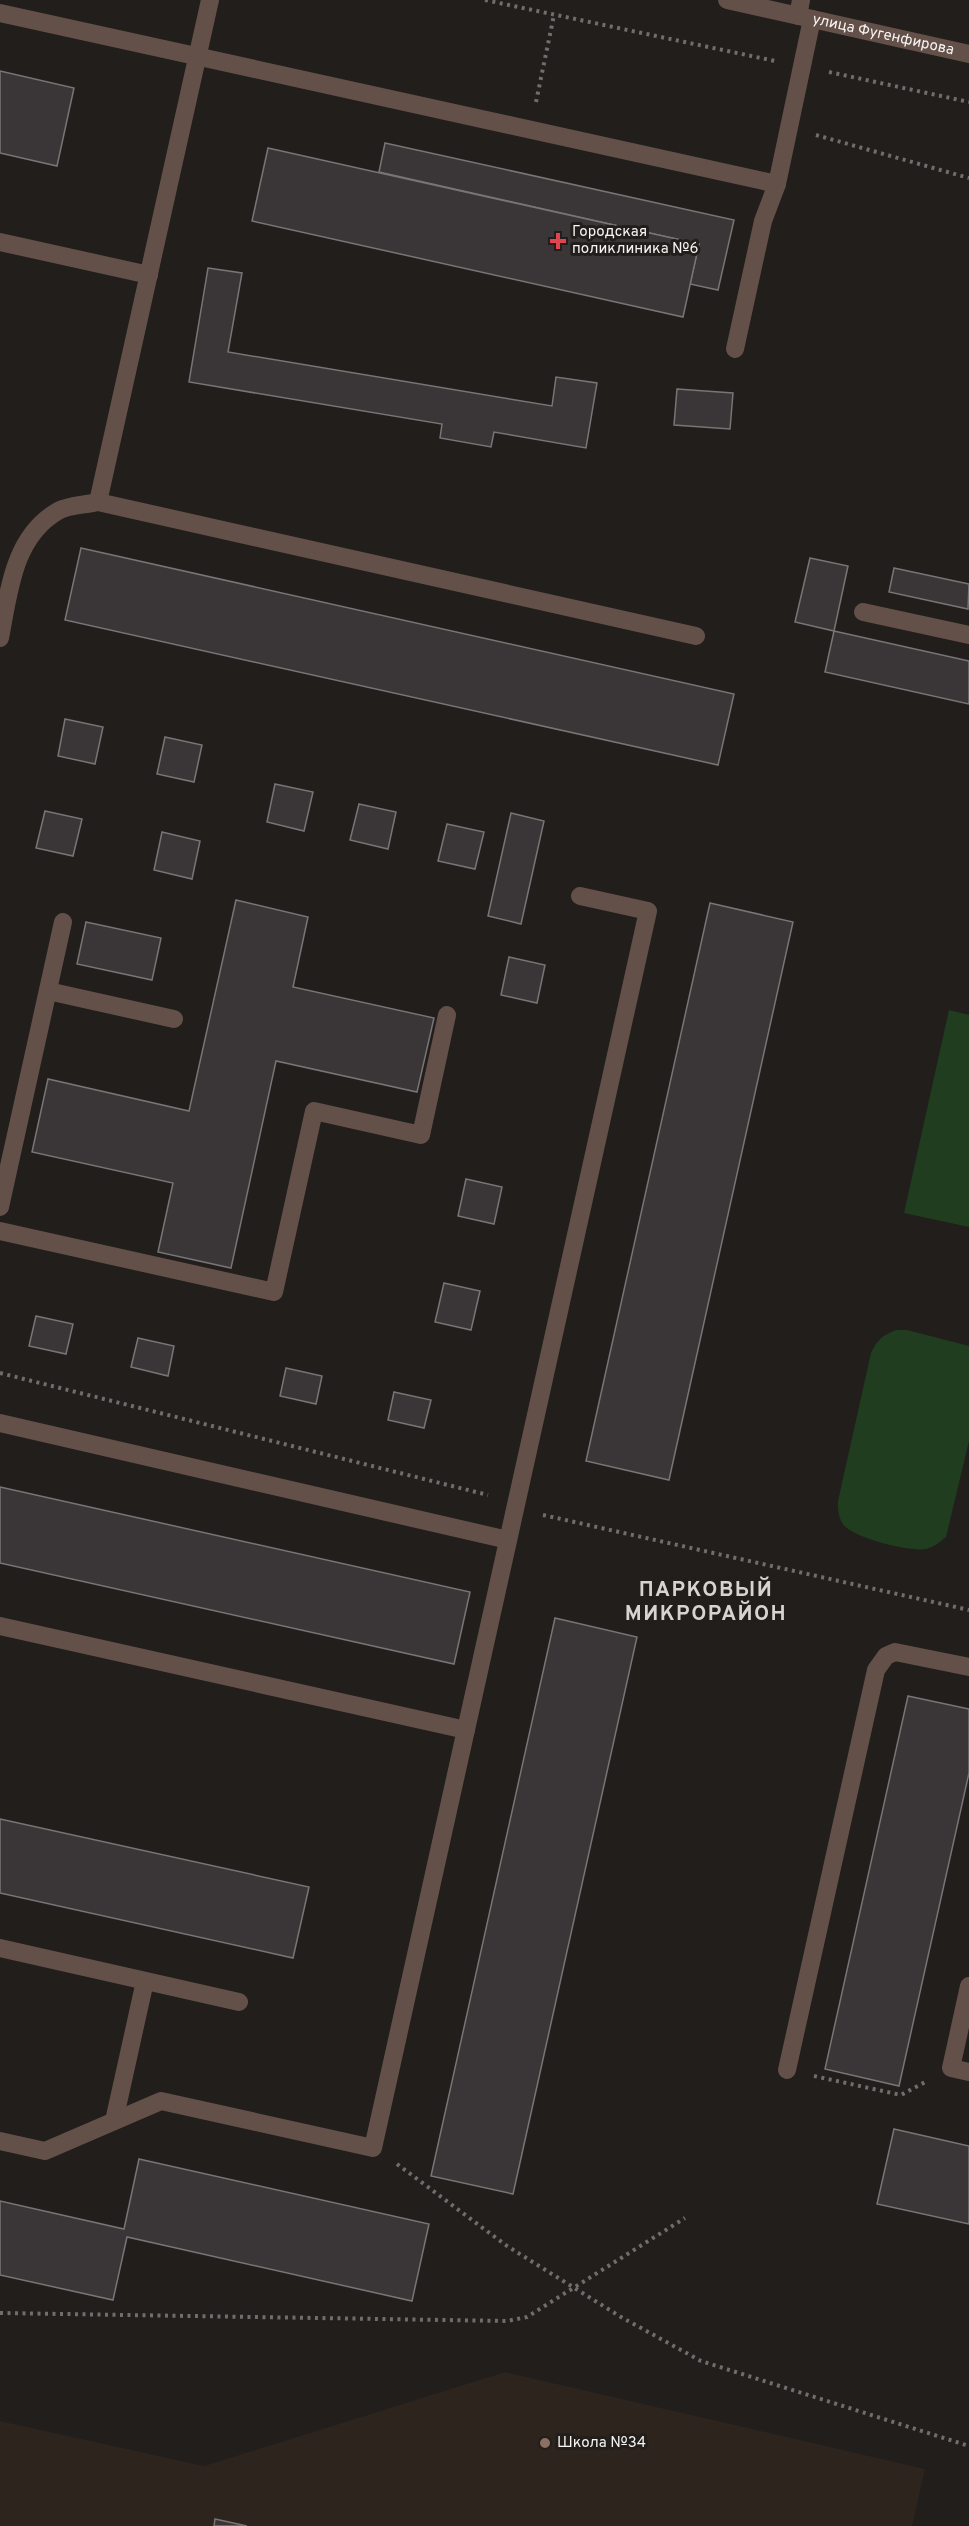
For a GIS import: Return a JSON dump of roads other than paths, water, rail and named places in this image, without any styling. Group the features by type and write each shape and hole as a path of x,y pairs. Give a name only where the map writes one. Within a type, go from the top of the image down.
{"street":[{"path":"98,502 210,0"},
{"name":"улица Фугенфирова","path":"727,0 803,11 969,54"},
{"path":"735,349 764,221 777,184 802,67 803,11"},
{"path":"0,13 777,184"},
{"path":"0,242 149,275"},
{"path":"0,638 15,564 34,531 59,510 98,502 696,636"},
{"path":"862,612 969,635"},
{"path":"0,2140 45,2151 161,2101 373,2148 648,910 580,896"},
{"path":"0,1207 63,922"},
{"path":"48,991 174,1019"},
{"path":"0,1231 274,1292 314,1111 421,1135 447,1015"},
{"path":"0,1423 508,1540"},
{"path":"0,1626 466,1730"},
{"path":"787,2070 876,1670 886,1656 895,1653 969,1667"},
{"path":"0,1948 239,2002"},
{"path":"114,2121 145,1981"},
{"path":"969,1986 951,2068 969,2072"}],"place":[{"name":"Городская поликлиника №6","path":"558,241"},
{"name":"Школа №34","path":"545,2443"}],"district":[{"name":"ПАРКОВЫЙ МИКРОРАЙОН","path":"706,1602"}]}
